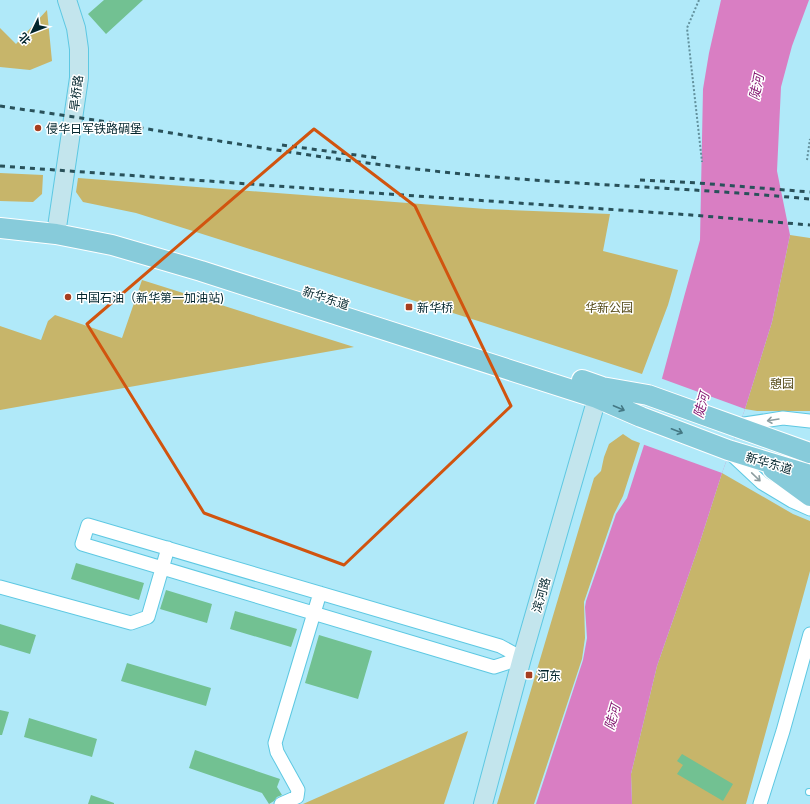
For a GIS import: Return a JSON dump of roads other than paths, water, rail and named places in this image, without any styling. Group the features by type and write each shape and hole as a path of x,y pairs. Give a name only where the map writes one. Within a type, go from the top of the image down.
{"main road":[{"name":"旱桥路","path":"57,228 79,78 79,49 76,28 67,0"},
{"name":"新华东道","path":"0,218 57,228 599,392 641,417 728,450 810,475"},
{"name":"新华东道","path":"0,228 57,228"},
{"name":"新华东道","path":"599,392 648,394 810,452"},
{"name":"滨河路","path":"483,804 522,658 599,392"},
{"path":"764,436 810,440"},
{"path":"760,460 810,496"}],"street":[{"path":"735,426 783,418 810,422"},
{"path":"728,450 762,483 792,501 810,509"},
{"path":"88,525 500,646 522,658 494,666 82,544 88,525"},
{"path":"0,587 131,623 148,617 168,548"},
{"path":"281,804 297,797 298,790 277,752 275,743 320,593"},
{"path":"760,804 783,731 810,634"}],"water":[{"name":"陡河","path":"721,0 809,0 792,46 781,87 777,171 790,235 772,322 745,409 657,666 631,774 632,804 536,804 583,660 587,638 586,601 616,514 627,498 644,445 700,240 703,89 709,53"}],"railway":[{"path":"0,106 309,155 434,171 528,180 810,199"},
{"path":"282,145 378,158"},
{"path":"0,166 691,215 810,225"},
{"path":"640,180 810,192"}],"place":[{"name":"侵华日军铁路碉堡","path":"38,128"},
{"name":"中国石油（新华第一加油站)","path":"68,297"},
{"name":"新华桥","path":"409,307"},
{"name":"河东","path":"529,675"}],"park label":[{"name":"华新公园","path":"609,307"},
{"name":"憩园","path":"782,383"}]}
